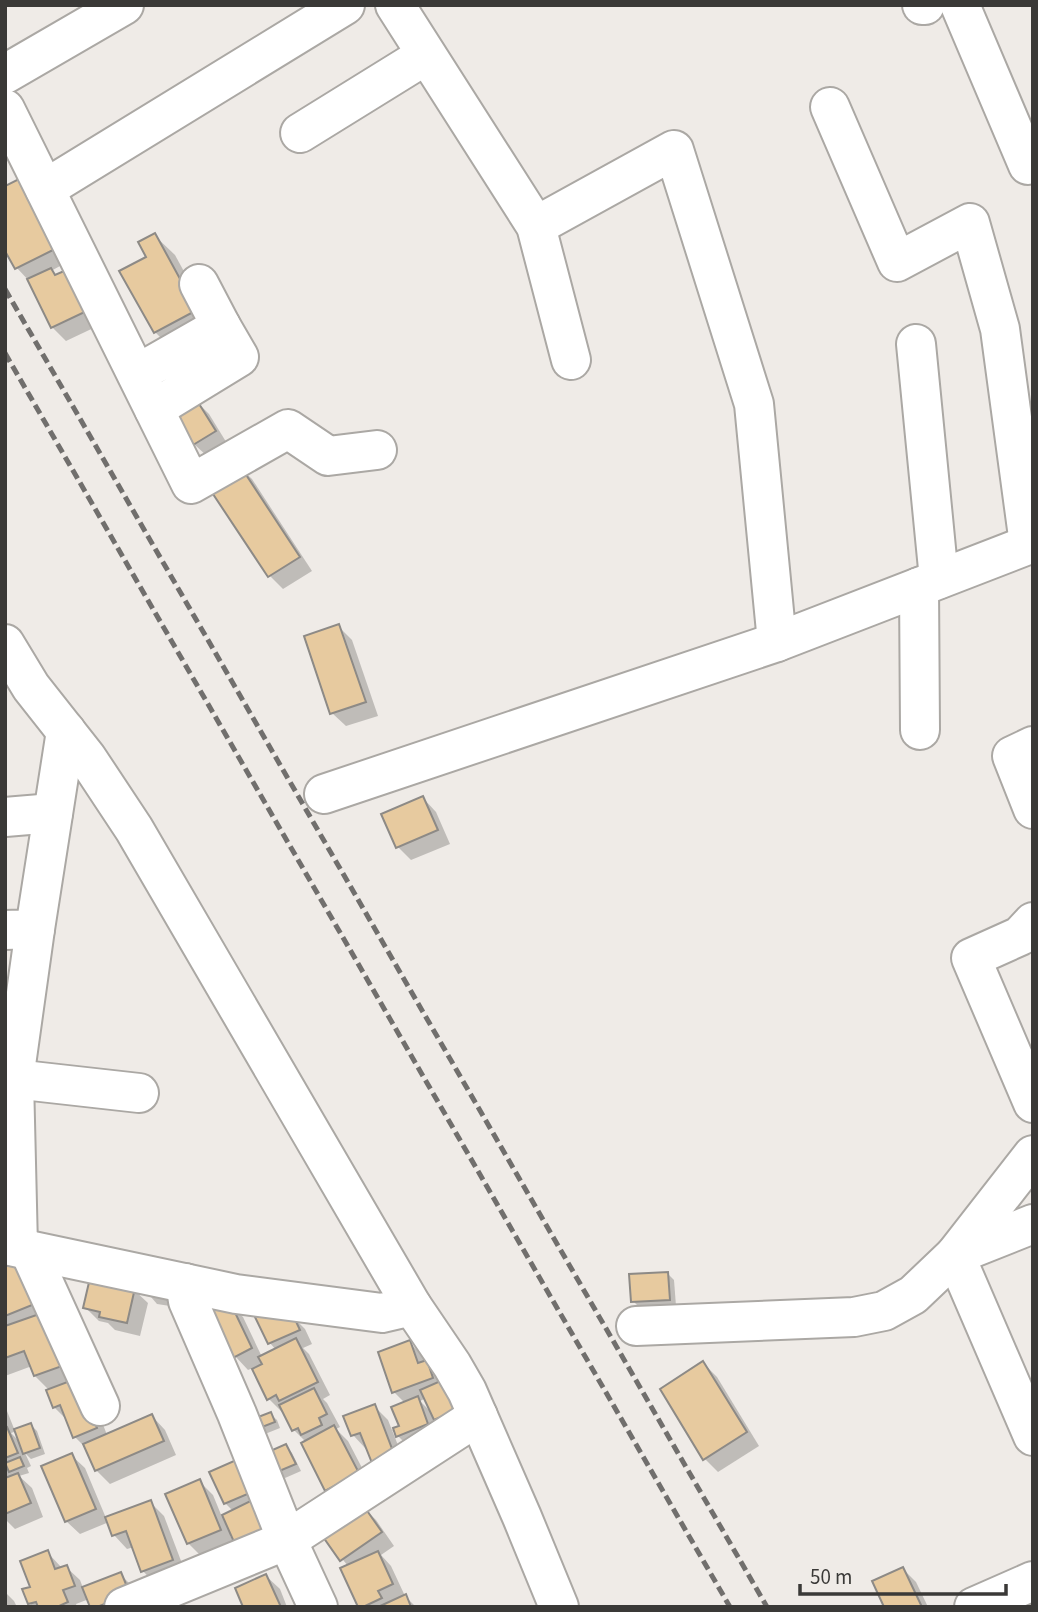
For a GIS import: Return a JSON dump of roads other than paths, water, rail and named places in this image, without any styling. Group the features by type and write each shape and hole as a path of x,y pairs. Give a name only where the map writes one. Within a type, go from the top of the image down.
{"street":[{"path":"5,75 124,5"},
{"path":"45,189 345,5"},
{"path":"395,5 536,226 571,360"},
{"path":"960,5 1028,165"},
{"path":"300,133 426,55"},
{"path":"324,794 777,642 1031,544 1018,344 1000,329 970,223 897,262 830,107"},
{"path":"5,109 191,484 288,429 328,456 377,450"},
{"path":"536,226 674,150 754,404 777,642"},
{"path":"154,409 239,357 199,284"},
{"path":"137,374 221,326"},
{"path":"916,344 929,583 920,730"},
{"path":"167,496 163,483 168,460 176,451"},
{"path":"5,644 31,687 87,758 134,829 412,1306 452,1365 478,1416 559,1607"},
{"path":"66,731 53,813 20,929 14,1079 17,1247 100,1406"},
{"path":"1033,746 1012,756 1033,809"},
{"path":"5,817 53,813"},
{"path":"1033,922 1020,936 971,958 1033,1103"},
{"path":"14,1079 139,1093"},
{"path":"636,1326 854,1317 884,1311 913,1295 956,1255 1033,1155"},
{"path":"956,1255 1033,1224"},
{"path":"17,1247 236,1294 382,1313 412,1306"},
{"path":"956,1255 1033,1436"},
{"path":"185,1283 188,1301 287,1540 318,1607"},
{"path":"124,1607 287,1540 478,1416"},
{"path":"974,1607 1033,1581"}],"railway":[{"path":"5,289 767,1607"},
{"path":"5,353 730,1607"}]}
